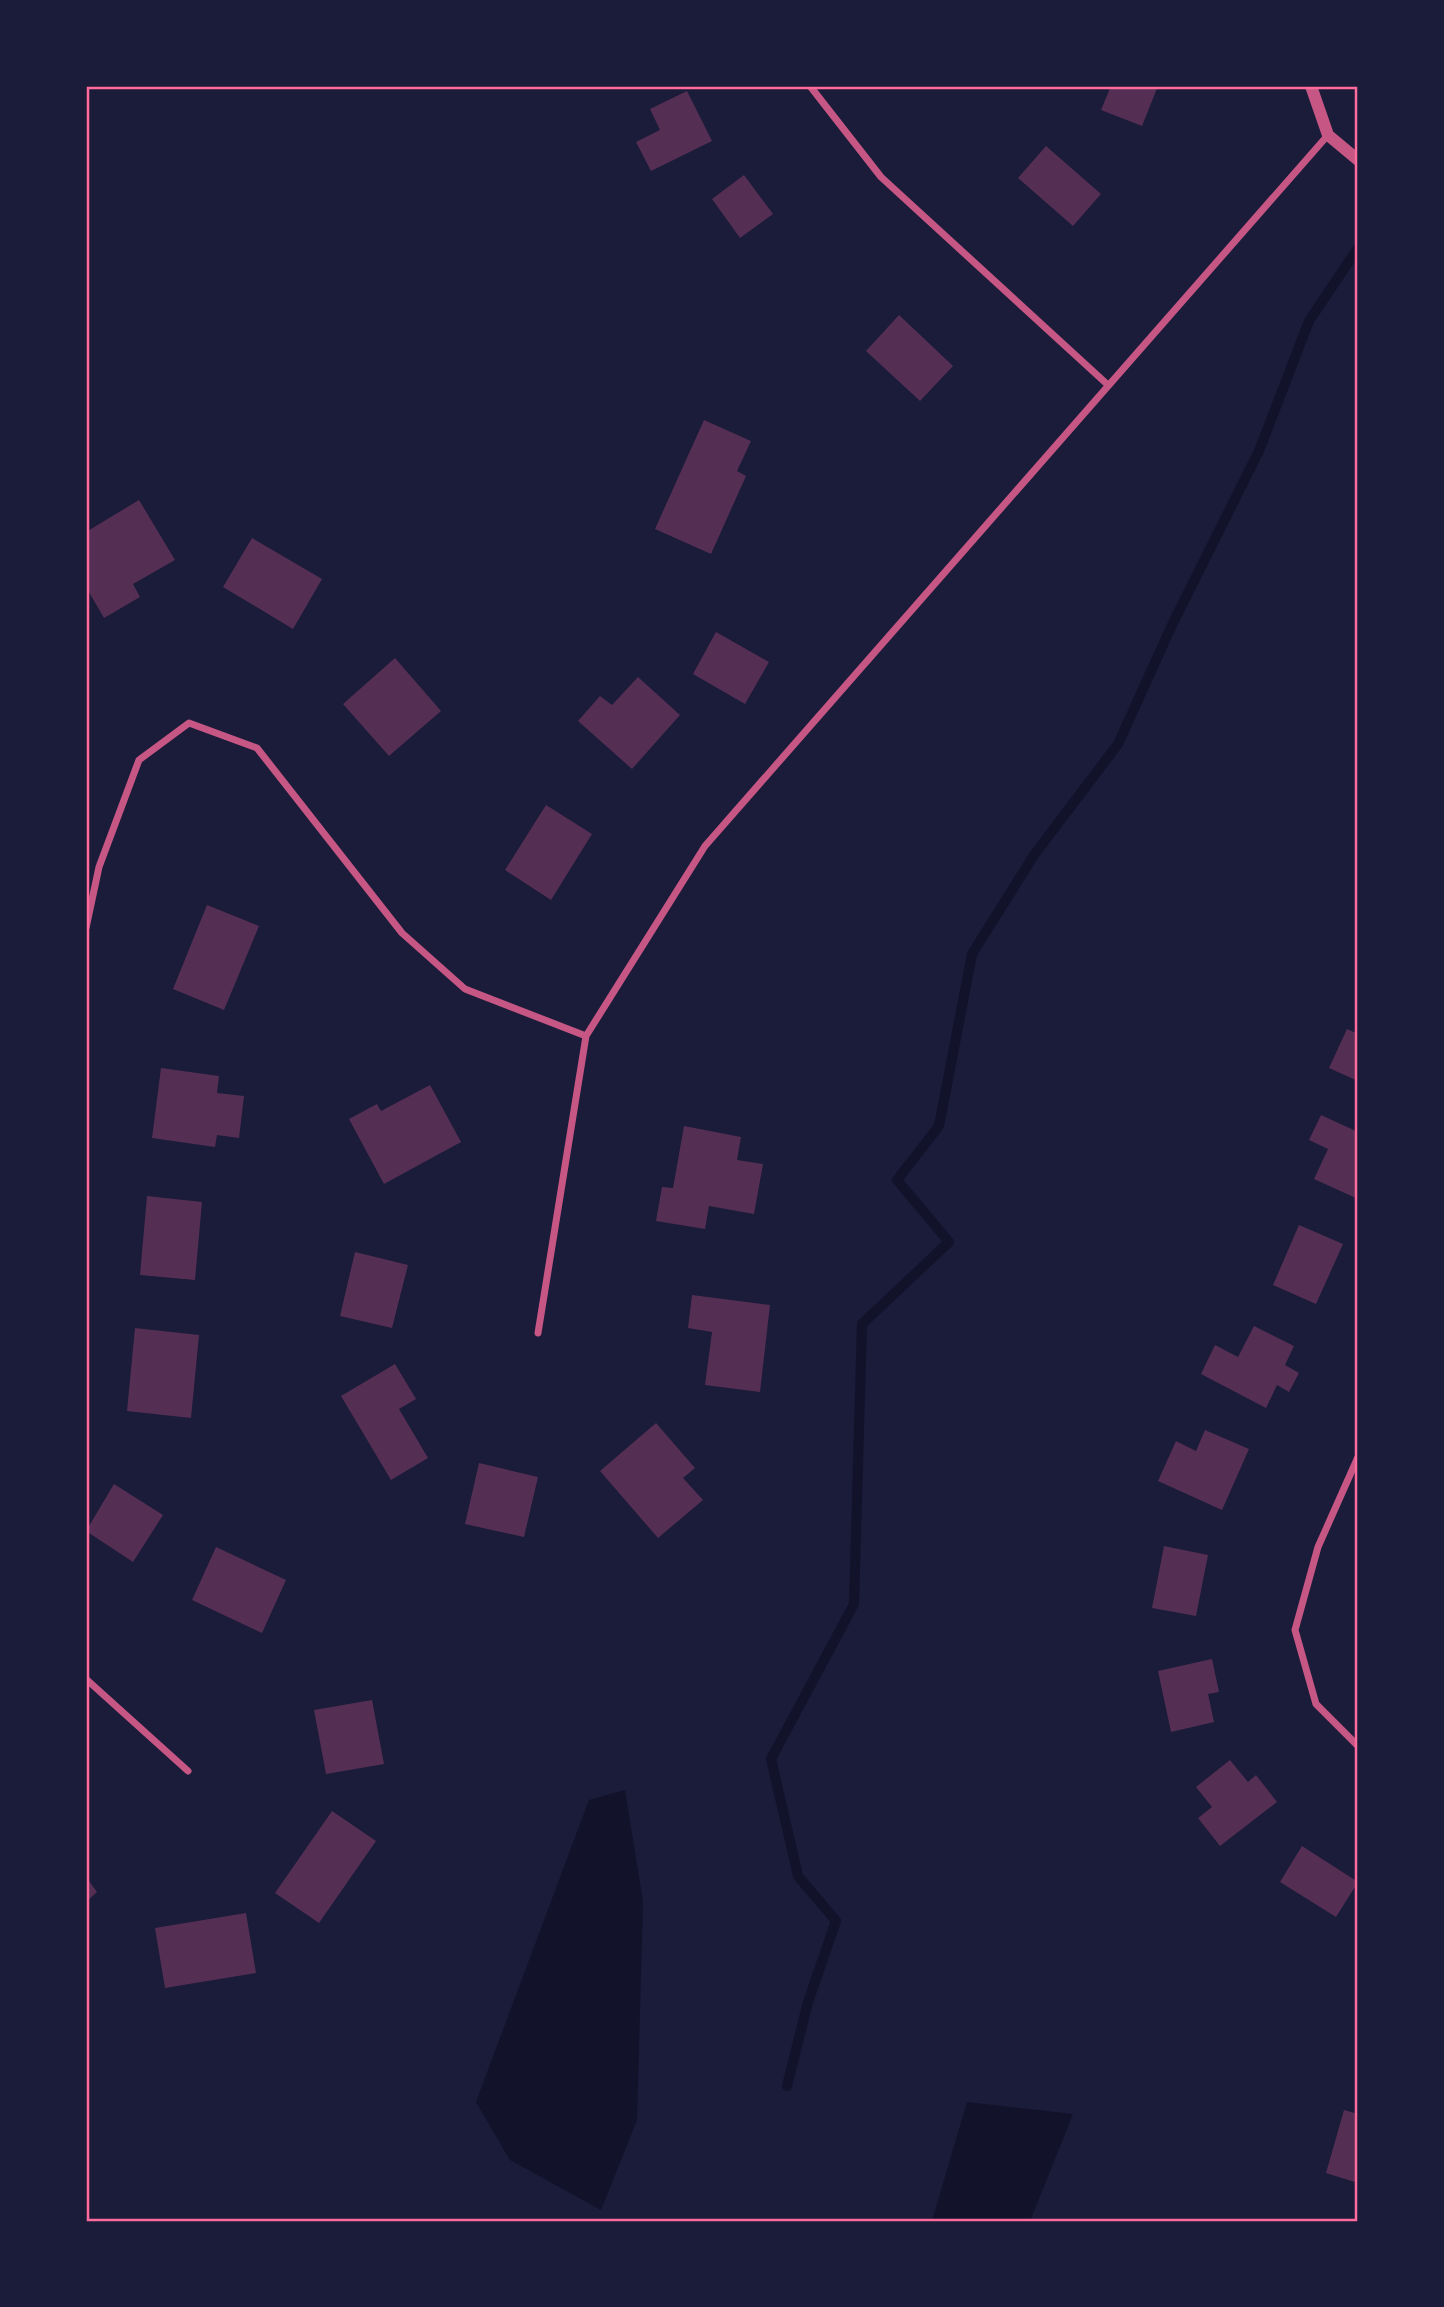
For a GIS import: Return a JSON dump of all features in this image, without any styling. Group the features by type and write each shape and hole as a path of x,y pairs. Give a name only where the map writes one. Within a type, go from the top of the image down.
{"street":[{"path":"810,86 881,177 1108,385"},
{"path":"1311,86 1328,135 1358,160"},
{"path":"538,1333 586,1036 705,846 1328,135"},
{"path":"86,928 99,867 139,760 189,723 257,748 402,933 465,989 586,1036"},
{"path":"1358,1457 1318,1547 1295,1630 1316,1704 1358,1746"},
{"path":"86,1678 188,1771"}],"shaded area":[{"path":"625,1790 643,1902 637,2120 601,2210 510,2160 476,2102 589,1800"},
{"path":"967,2102 1073,2114 1030,2221 932,2221"}],"building":[{"path":"1111,86 1158,86 1142,126 1101,110"},
{"path":"687,91 712,141 651,171 636,142 660,130 650,109"},
{"path":"1046,146 1101,194 1073,226 1018,178"},
{"path":"744,175 773,214 740,238 712,199"},
{"path":"899,315 953,366 920,401 866,351"},
{"path":"704,420 751,441 737,471 746,476 711,554 655,529"},
{"path":"139,500 175,560 133,584 140,597 104,618 86,587 86,532"},
{"path":"252,538 322,579 293,629 223,587"},
{"path":"716,632 769,662 745,704 693,674"},
{"path":"395,658 441,711 389,756 343,704"},
{"path":"638,677 680,715 632,769 578,721 600,696 612,705"},
{"path":"546,805 592,834 551,900 505,870"},
{"path":"207,905 259,926 224,1010 173,989"},
{"path":"1347,1029 1358,1034 1358,1081 1329,1068"},
{"path":"161,1068 219,1076 217,1093 244,1096 239,1138 217,1135 215,1147 152,1138"},
{"path":"430,1085 461,1142 384,1184 349,1119 377,1104 381,1111"},
{"path":"1321,1115 1358,1132 1358,1199 1314,1179 1328,1149 1309,1140"},
{"path":"684,1126 741,1137 737,1160 763,1164 754,1214 709,1206 705,1229 656,1221 662,1187 673,1188"},
{"path":"147,1196 202,1202 195,1280 140,1275"},
{"path":"1299,1225 1343,1244 1316,1304 1273,1285"},
{"path":"355,1252 408,1265 392,1328 340,1316"},
{"path":"692,1295 770,1305 760,1392 705,1385 712,1332 688,1328"},
{"path":"1254,1326 1294,1346 1285,1365 1299,1373 1289,1392 1277,1385 1266,1408 1201,1374 1215,1345 1238,1357"},
{"path":"135,1328 199,1335 191,1418 127,1411"},
{"path":"395,1364 416,1399 399,1409 428,1458 391,1480 341,1396"},
{"path":"656,1423 695,1468 683,1478 703,1500 658,1538 600,1471"},
{"path":"1205,1430 1249,1449 1222,1510 1158,1481 1176,1441 1196,1451"},
{"path":"479,1463 538,1477 524,1537 465,1524"},
{"path":"114,1484 163,1515 133,1562 86,1531"},
{"path":"1164,1546 1208,1555 1196,1616 1152,1608"},
{"path":"216,1547 286,1580 262,1633 192,1600"},
{"path":"1212,1659 1219,1692 1208,1694 1214,1722 1171,1732 1158,1671"},
{"path":"372,1700 384,1764 326,1774 314,1710"},
{"path":"1230,1760 1248,1782 1256,1775 1277,1802 1220,1846 1198,1818 1212,1807 1196,1787"},
{"path":"332,1811 376,1841 319,1923 275,1893"},
{"path":"1302,1846 1358,1882 1336,1917 1280,1882"},
{"path":"86,1877 97,1892 86,1902"},
{"path":"246,1913 256,1973 165,1988 155,1928"},
{"path":"1344,2110 1358,2114 1358,2183 1326,2173"}],"waterway":[{"path":"787,2086 808,2002 836,1921 798,1876 771,1759 854,1604 862,1324 949,1242 897,1180 939,1126 972,954 1034,855 1118,744 1172,625 1259,451 1309,321 1358,248"}]}
